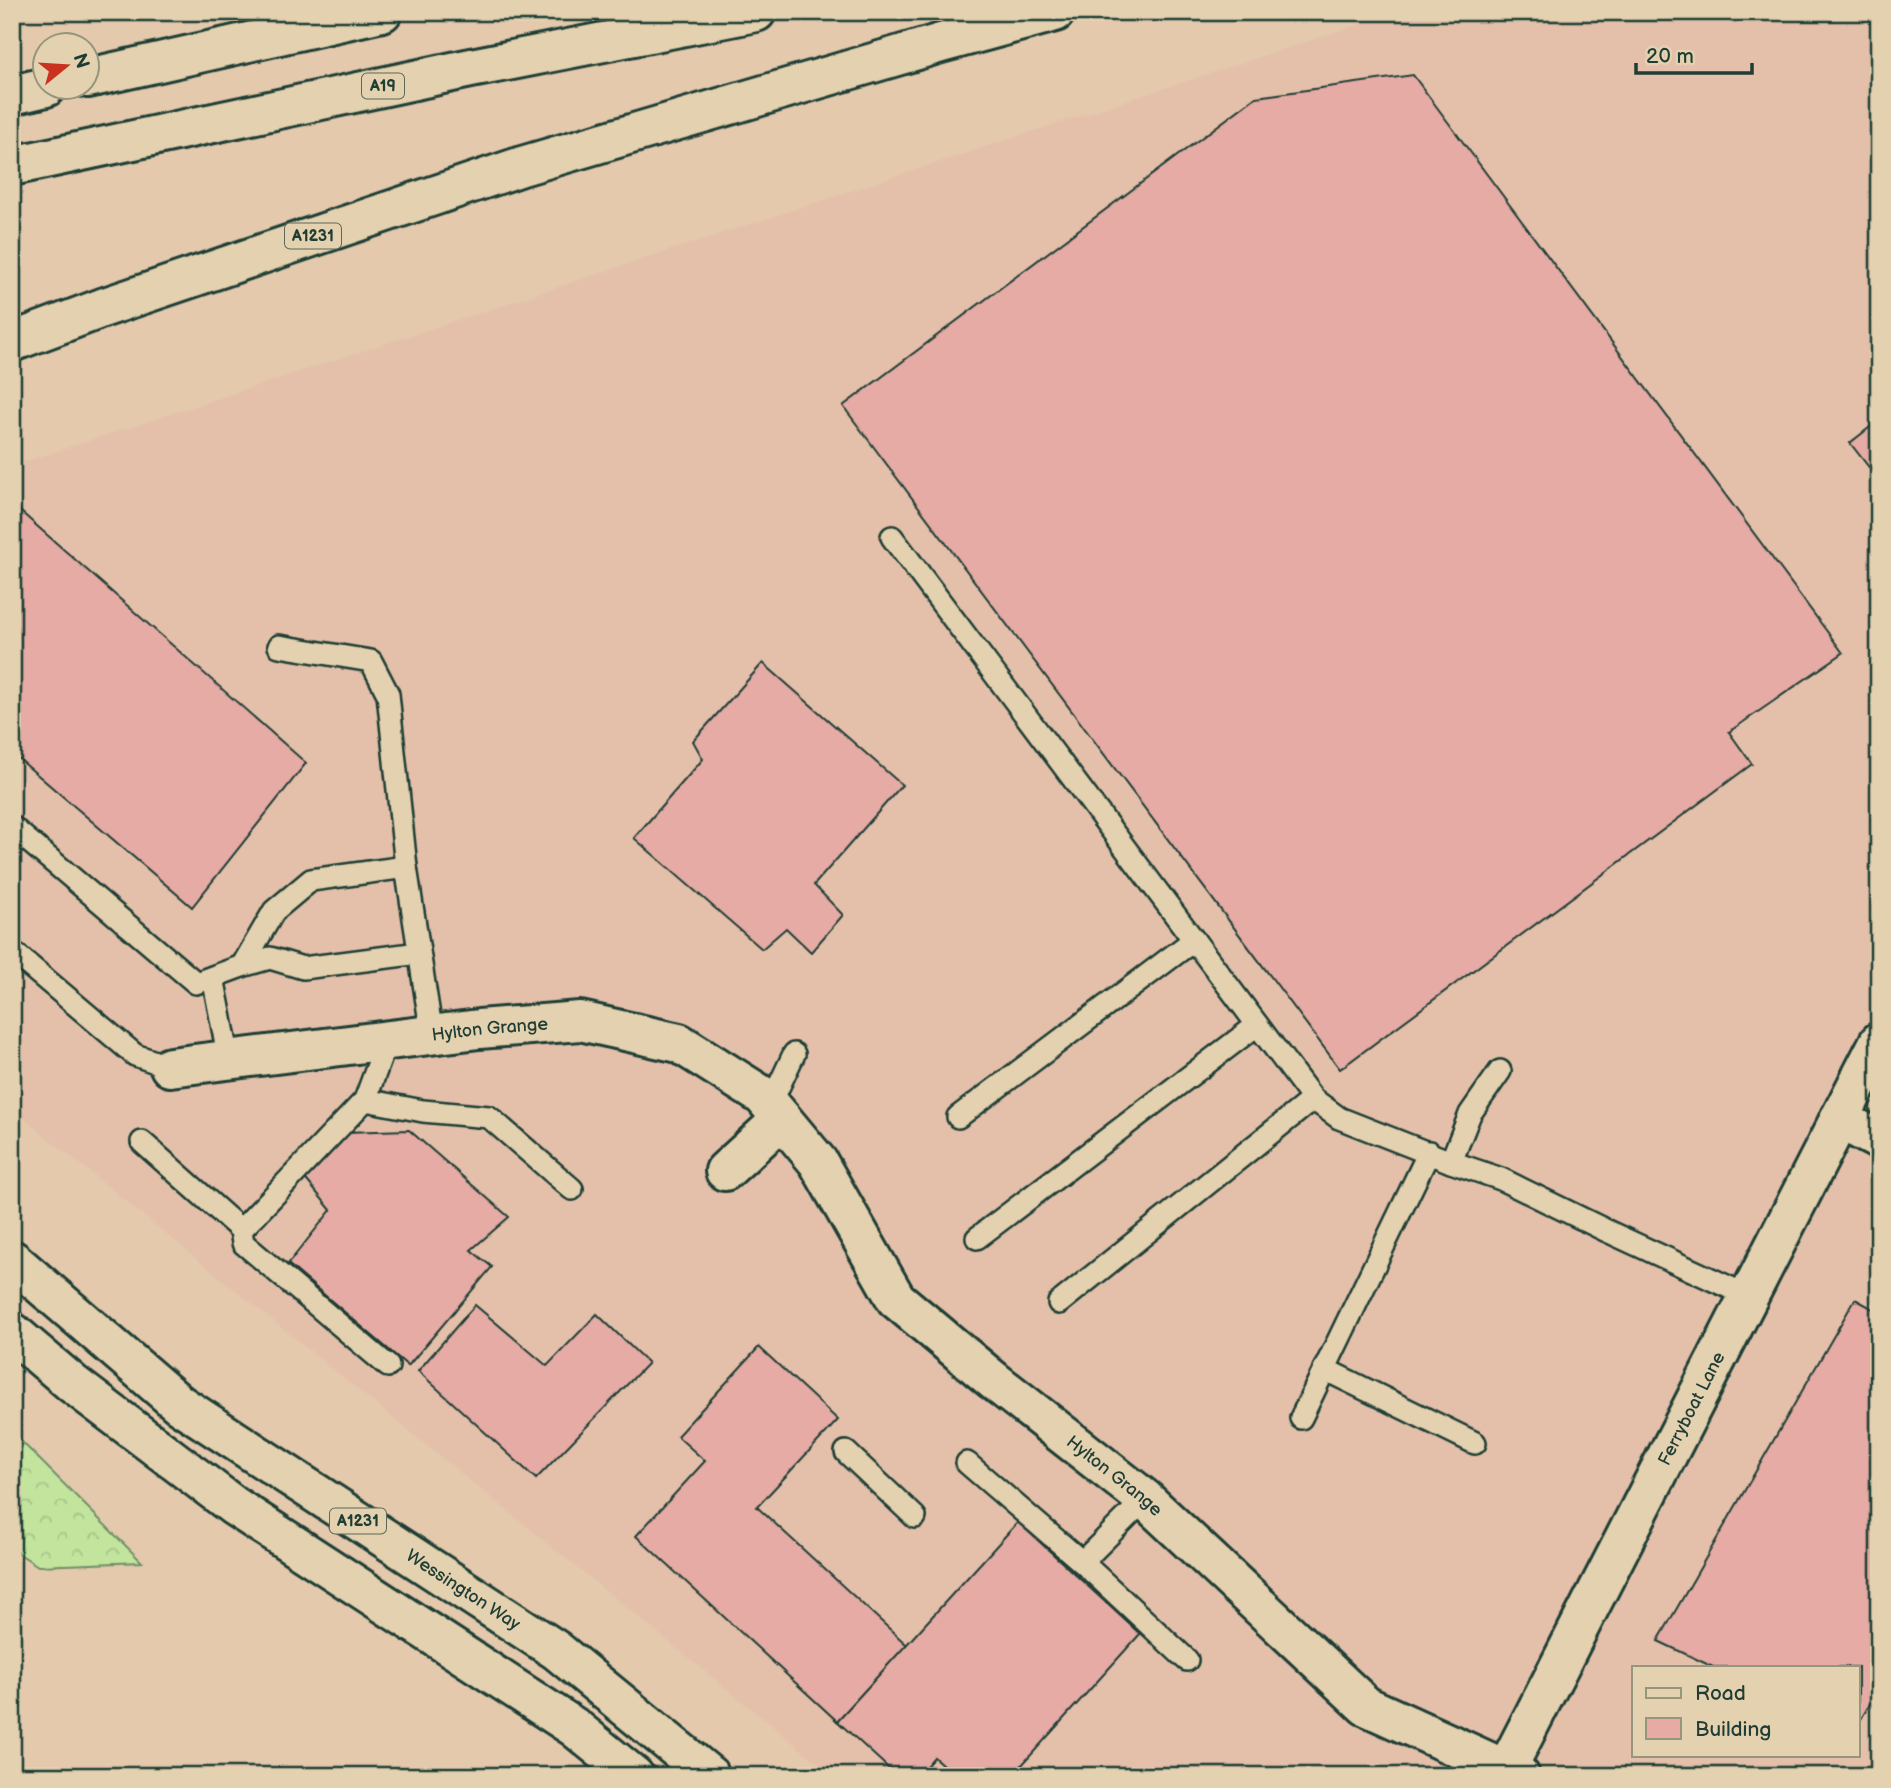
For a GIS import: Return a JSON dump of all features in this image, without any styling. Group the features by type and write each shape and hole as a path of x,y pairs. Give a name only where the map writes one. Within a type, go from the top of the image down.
{"main road":[{"path":"102,75 382,12"},
{"name":"A19","path":"12,166 471,68 756,12"},
{"name":"A1231","path":"12,342 105,306 522,166 1055,12"},
{"path":"12,95 32,90"},
{"name":"Hylton Grange","path":"170,1067 432,1035 580,1021 679,1043 763,1096 818,1161 896,1299 993,1380 1145,1499 1366,1706 1510,1773"},
{"name":"Ferryboat Lane","path":"1510,1773 1748,1296 1879,1042"},
{"path":"725,1171 776,1112"},
{"path":"1839,1119 1879,1140"},
{"name":"Wessington Way","path":"12,1260 179,1404 556,1650 710,1776"},
{"path":"12,1332 73,1384 234,1506 574,1727 634,1776"}],"lane":[{"path":"892,537 1314,1099 1339,1118 1501,1179 1748,1296"},
{"path":"279,646 371,661 388,694 406,867 432,1035"},
{"path":"12,827 196,983 270,958 303,968 419,953"},
{"path":"242,966 274,911 311,880 406,867"},
{"path":"958,1117 1194,940"},
{"path":"12,951 135,1055 170,1067"},
{"path":"214,976 229,1060"},
{"path":"976,1238 1257,1025"},
{"path":"241,1230 365,1100 387,1041"},
{"path":"776,1112 794,1054"},
{"path":"1451,1162 1471,1114 1500,1071"},
{"path":"1059,1303 1314,1099"},
{"path":"365,1100 423,1111 489,1117 572,1189"},
{"path":"142,1142 241,1230 243,1243 388,1366"},
{"path":"1301,1418 1429,1152"},
{"path":"1324,1369 1475,1443"},
{"path":"846,1452 915,1517"},
{"path":"967,1463 1082,1562 1186,1660"},
{"path":"1082,1562 1145,1499"}],"shaded area":[{"path":"1397,12 1879,12 1879,1776 834,1776 12,1109 12,466"}],"green space":[{"path":"12,1432 142,1562 38,1566 12,1549"}],"building":[{"path":"1413,75 1843,653 1729,732 1752,764 1340,1069 843,406 1256,97"},
{"path":"1879,420 1879,480 1850,443"},
{"path":"12,504 306,763 192,907 12,753"},
{"path":"763,663 902,785 814,885 843,915 811,952 786,928 762,949 634,838 703,759 693,741"},
{"path":"409,1130 509,1217 471,1250 492,1267 408,1366 288,1264 331,1210 303,1176 344,1132"},
{"path":"1855,1299 1879,1312 1879,1689 1860,1721 1860,1666 1711,1666 1658,1641"},
{"path":"475,1305 547,1366 597,1314 648,1363 536,1479 418,1371"},
{"path":"759,1347 838,1420 757,1507 907,1645 837,1721 636,1536 705,1461 677,1436"},
{"path":"1018,1522 1140,1634 1012,1776 955,1776 934,1757 918,1776 897,1776 837,1721"}]}
